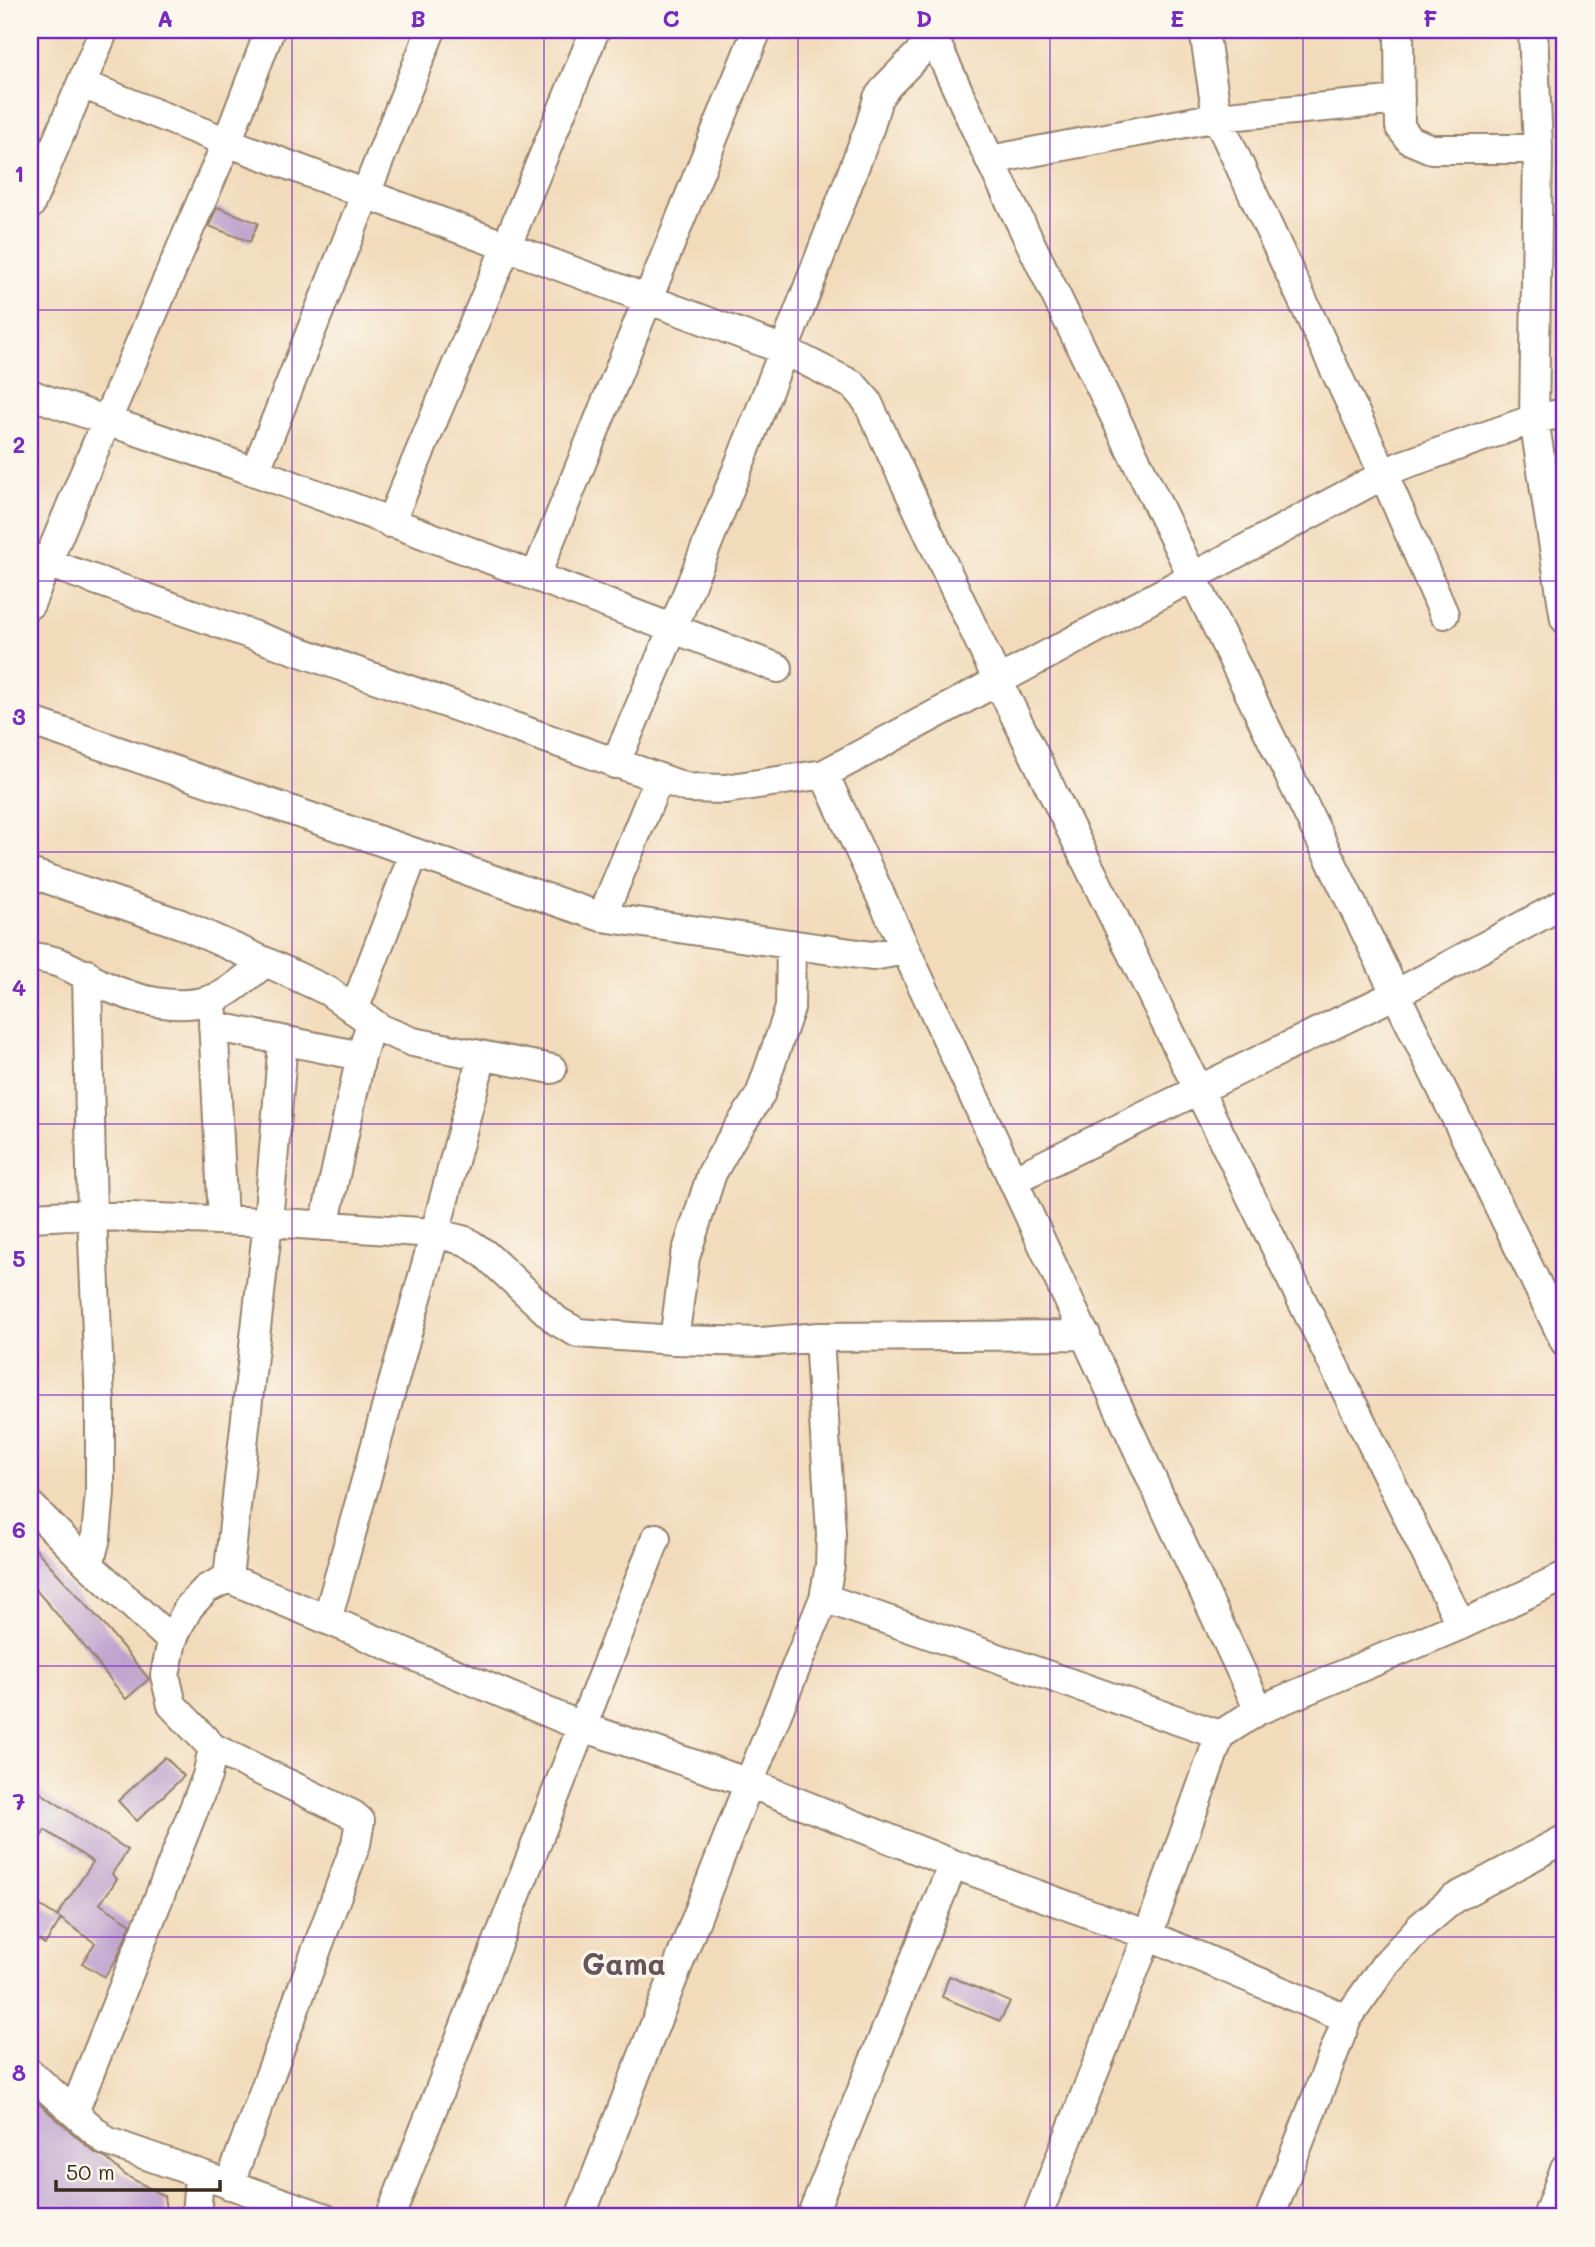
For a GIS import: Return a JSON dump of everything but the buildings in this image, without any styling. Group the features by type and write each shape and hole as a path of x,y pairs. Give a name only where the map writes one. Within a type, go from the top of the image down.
{"street":[{"path":"30,205 104,30"},
{"path":"30,604 39,561 106,422 228,142 270,30"},
{"path":"255,472 431,30"},
{"path":"390,523 595,30"},
{"path":"536,575 757,30"},
{"path":"1204,30 1217,117 1384,475 1444,614"},
{"path":"1399,30 1400,127 1410,140 1431,149 1538,149"},
{"path":"1533,30 1538,149 1534,419 1565,619"},
{"path":"615,764 674,629 784,350 870,126 878,98 932,34 990,160 1565,1342"},
{"path":"82,84 228,142 784,350 853,385 867,401 998,681 1461,1625"},
{"path":"990,160 1217,117 1400,100"},
{"path":"30,394 255,472 536,575 778,668"},
{"path":"39,561 615,764 688,788 725,789 824,774 1400,466 1534,419 1565,413"},
{"path":"30,720 602,917 872,956 906,950"},
{"path":"824,774 1259,1710"},
{"path":"602,917 659,778"},
{"path":"324,1226 361,1056 363,1016 414,853"},
{"path":"30,873 181,924 266,962 328,991 380,1030 413,1042 552,1069"},
{"path":"1013,1180 1396,995 1565,904"},
{"path":"674,1340 685,1256 712,1173 760,1095 790,1008 791,944"},
{"path":"30,957 63,962 123,994 161,1003 197,1003 212,1012 284,1041 361,1056"},
{"path":"223,1220 212,1012 220,996 266,962"},
{"path":"87,974 92,1216 100,1403 100,1492 96,1538 89,1565"},
{"path":"228,1578 268,1222 284,1041"},
{"path":"327,1620 482,1056"},
{"path":"30,1217 223,1220 435,1233 466,1241 485,1254 557,1321 578,1333 674,1340 762,1342 819,1337 1086,1335"},
{"path":"580,2217 824,1598 830,1566 831,1533 819,1337"},
{"path":"30,1505 89,1565 172,1641"},
{"path":"390,2217 656,1538"},
{"path":"1037,2217 1148,1935 1220,1735 1259,1710 1461,1625 1565,1576"},
{"path":"229,2185 356,1844 360,1821 353,1815 213,1748 172,1705 165,1675 172,1641 189,1607 206,1589 228,1578 583,1727 749,1783 953,1864 1148,1935 1347,2019"},
{"path":"824,1598 1220,1735"},
{"path":"74,2112 207,1776 213,1748"},
{"path":"1270,2217 1347,2019 1394,1955 1420,1927 1453,1899 1565,1839"},
{"path":"811,2217 953,1864"},
{"path":"30,2073 106,2141 323,2217"},
{"path":"1547,2217 1565,2168"},
{"path":"196,2217 199,2175"}],"district":[{"name":"Gama","path":"624,1965"}]}
